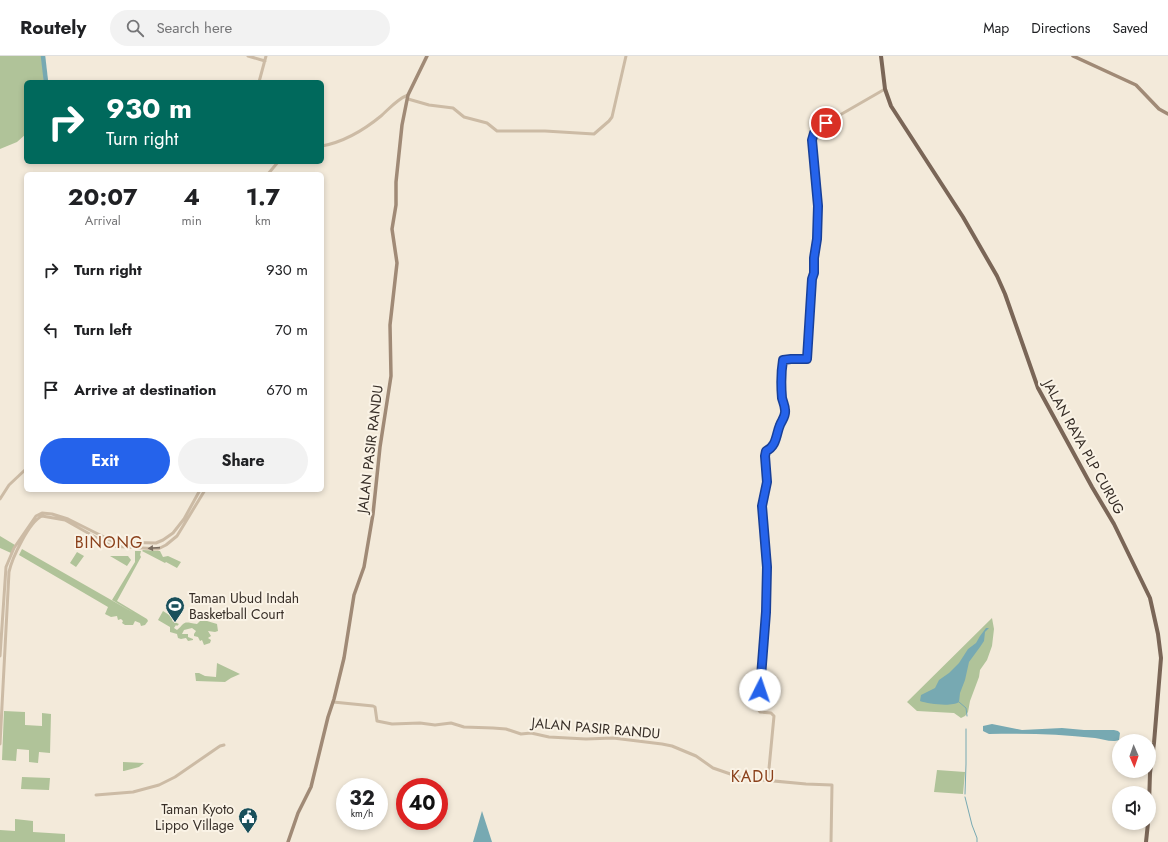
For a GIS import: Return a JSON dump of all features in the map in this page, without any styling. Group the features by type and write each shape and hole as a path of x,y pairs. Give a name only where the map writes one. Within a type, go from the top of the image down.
{"main road":[{"name":"JALAN PASIR RANDU","path":"288,842 312,782 344,658 354,595 364,567 373,514 380,447 391,376 390,329 397,263 393,224 396,205 396,182 402,125 408,97 427,56"},
{"name":"JALAN RAYA PLP CURUG","path":"881,56 885,89 888,100 894,112 966,222 997,276 1005,294 1038,388 1114,524 1150,598 1161,658 1150,786"},
{"path":"1074,56 1136,85 1159,109 1168,114"},
{"path":"1146,842 1147,830"}],"street":[{"path":"248,56 265,61"},
{"path":"260,80 266,56"},
{"path":"324,146 338,142 365,128 377,120 401,98 408,97 430,105 453,108 464,117 487,123 497,131 545,131 594,134 609,121 612,116 626,56"},
{"path":"768,779 774,716 771,713 760,712 758,709 767,592 767,547 762,506 767,482 765,456 766,451 772,446 776,438 785,414 782,397 783,360 807,359 812,279 814,273 818,225 818,206 812,137 820,127 830,120 885,89"},
{"path":"0,499 9,485 24,471"},
{"path":"0,656 4,578 6,567 31,522 36,516 42,513 52,514 68,519 91,535 111,546 158,549 172,540 183,527 199,492"},
{"path":"91,535 114,542 156,543 173,533 185,520 204,492"},
{"path":"168,537 172,540"},
{"path":"139,543 139,548"},
{"path":"0,744 10,560"},
{"name":"JALAN PASIR RANDU","path":"333,702 374,706 376,719 379,722 392,724 420,723 435,725 451,723 464,727 505,729 518,733 531,733 549,737 577,739 614,738 662,744 672,746 696,756 713,768 742,778 832,785 832,842"},
{"path":"96,795 128,793 159,785 171,779 220,746 224,745"}],"green space":[{"path":"0,56 43,56 44,80 24,80 24,136 17,142 0,149"},
{"path":"0,536 15,545 11,553 0,548"},
{"path":"22,549 134,613 112,600 135,562 135,551 141,551 141,557 117,601 148,621 145,625 141,626 140,623 135,621 133,625 125,625 122,623 123,621 121,619 118,620 117,616 111,617 105,614 108,607 19,555"},
{"path":"142,551 160,551 163,557 168,556 181,562 177,568"},
{"path":"77,552 84,556 76,567 70,563"},
{"path":"110,556 128,556 131,560 127,566"},
{"path":"163,611 174,618 172,621 179,624 174,628 177,630 185,623 197,624 200,621 207,621 217,624 218,631 208,631 211,636 208,638 211,640 210,643 204,645 202,640 200,641 198,637 194,636 196,631 192,628 184,630 182,634 188,634 188,637 193,640 188,641 186,638 178,638 177,634 170,632 170,627 158,620"},
{"path":"992,618 994,629 992,646 987,660 980,670 968,712 965,716 961,718 954,713 917,711 907,702"},
{"path":"217,663 240,674 225,682 196,681 195,673 216,677"},
{"path":"4,711 25,712 25,725 42,726 42,713 51,714 50,753 39,752 38,763 29,762 29,750 17,749 16,761 2,760"},
{"path":"123,762 144,763 139,767 123,771"},
{"path":"937,770 965,772 963,794 934,792"},
{"path":"22,777 50,778 49,790 21,789"},
{"path":"15,819 33,821 33,832 65,834 65,842 0,842 0,830 15,831"}],"water":[{"path":"986,628 989,628 985,632 984,641 969,662 960,693 959,702 956,704 946,705 920,701 921,695 935,688 939,680 959,663 968,649 976,643"},
{"path":"992,724 1022,730 1062,728 1114,730 1120,733 1112,734 1112,741 1055,735 989,734 983,731 983,726"},
{"path":"482,811 492,842 473,842"}],"waterway":[{"path":"43,56 46,80"},
{"path":"959,702 966,708 967,716"},
{"path":"965,794 966,729"},
{"path":"965,797 977,842"}],"place":[{"name":"Taman Ubud Indah Basketball Court","path":"175,623"},
{"name":"Taman Kyoto Lippo Village","path":"248,834"}],"district":[{"name":"BINONG","path":"109,542"},
{"name":"KADU","path":"753,776"}],"route":[{"path":"760,690 766,612 767,567 767,547 764,533 762,506 767,486 765,456 766,451 772,446 778,434 779,427 785,414 782,397 783,360 807,359 812,279 814,273 814,258 818,225 818,206 815,189 812,137 814,133 826,123"}]}
